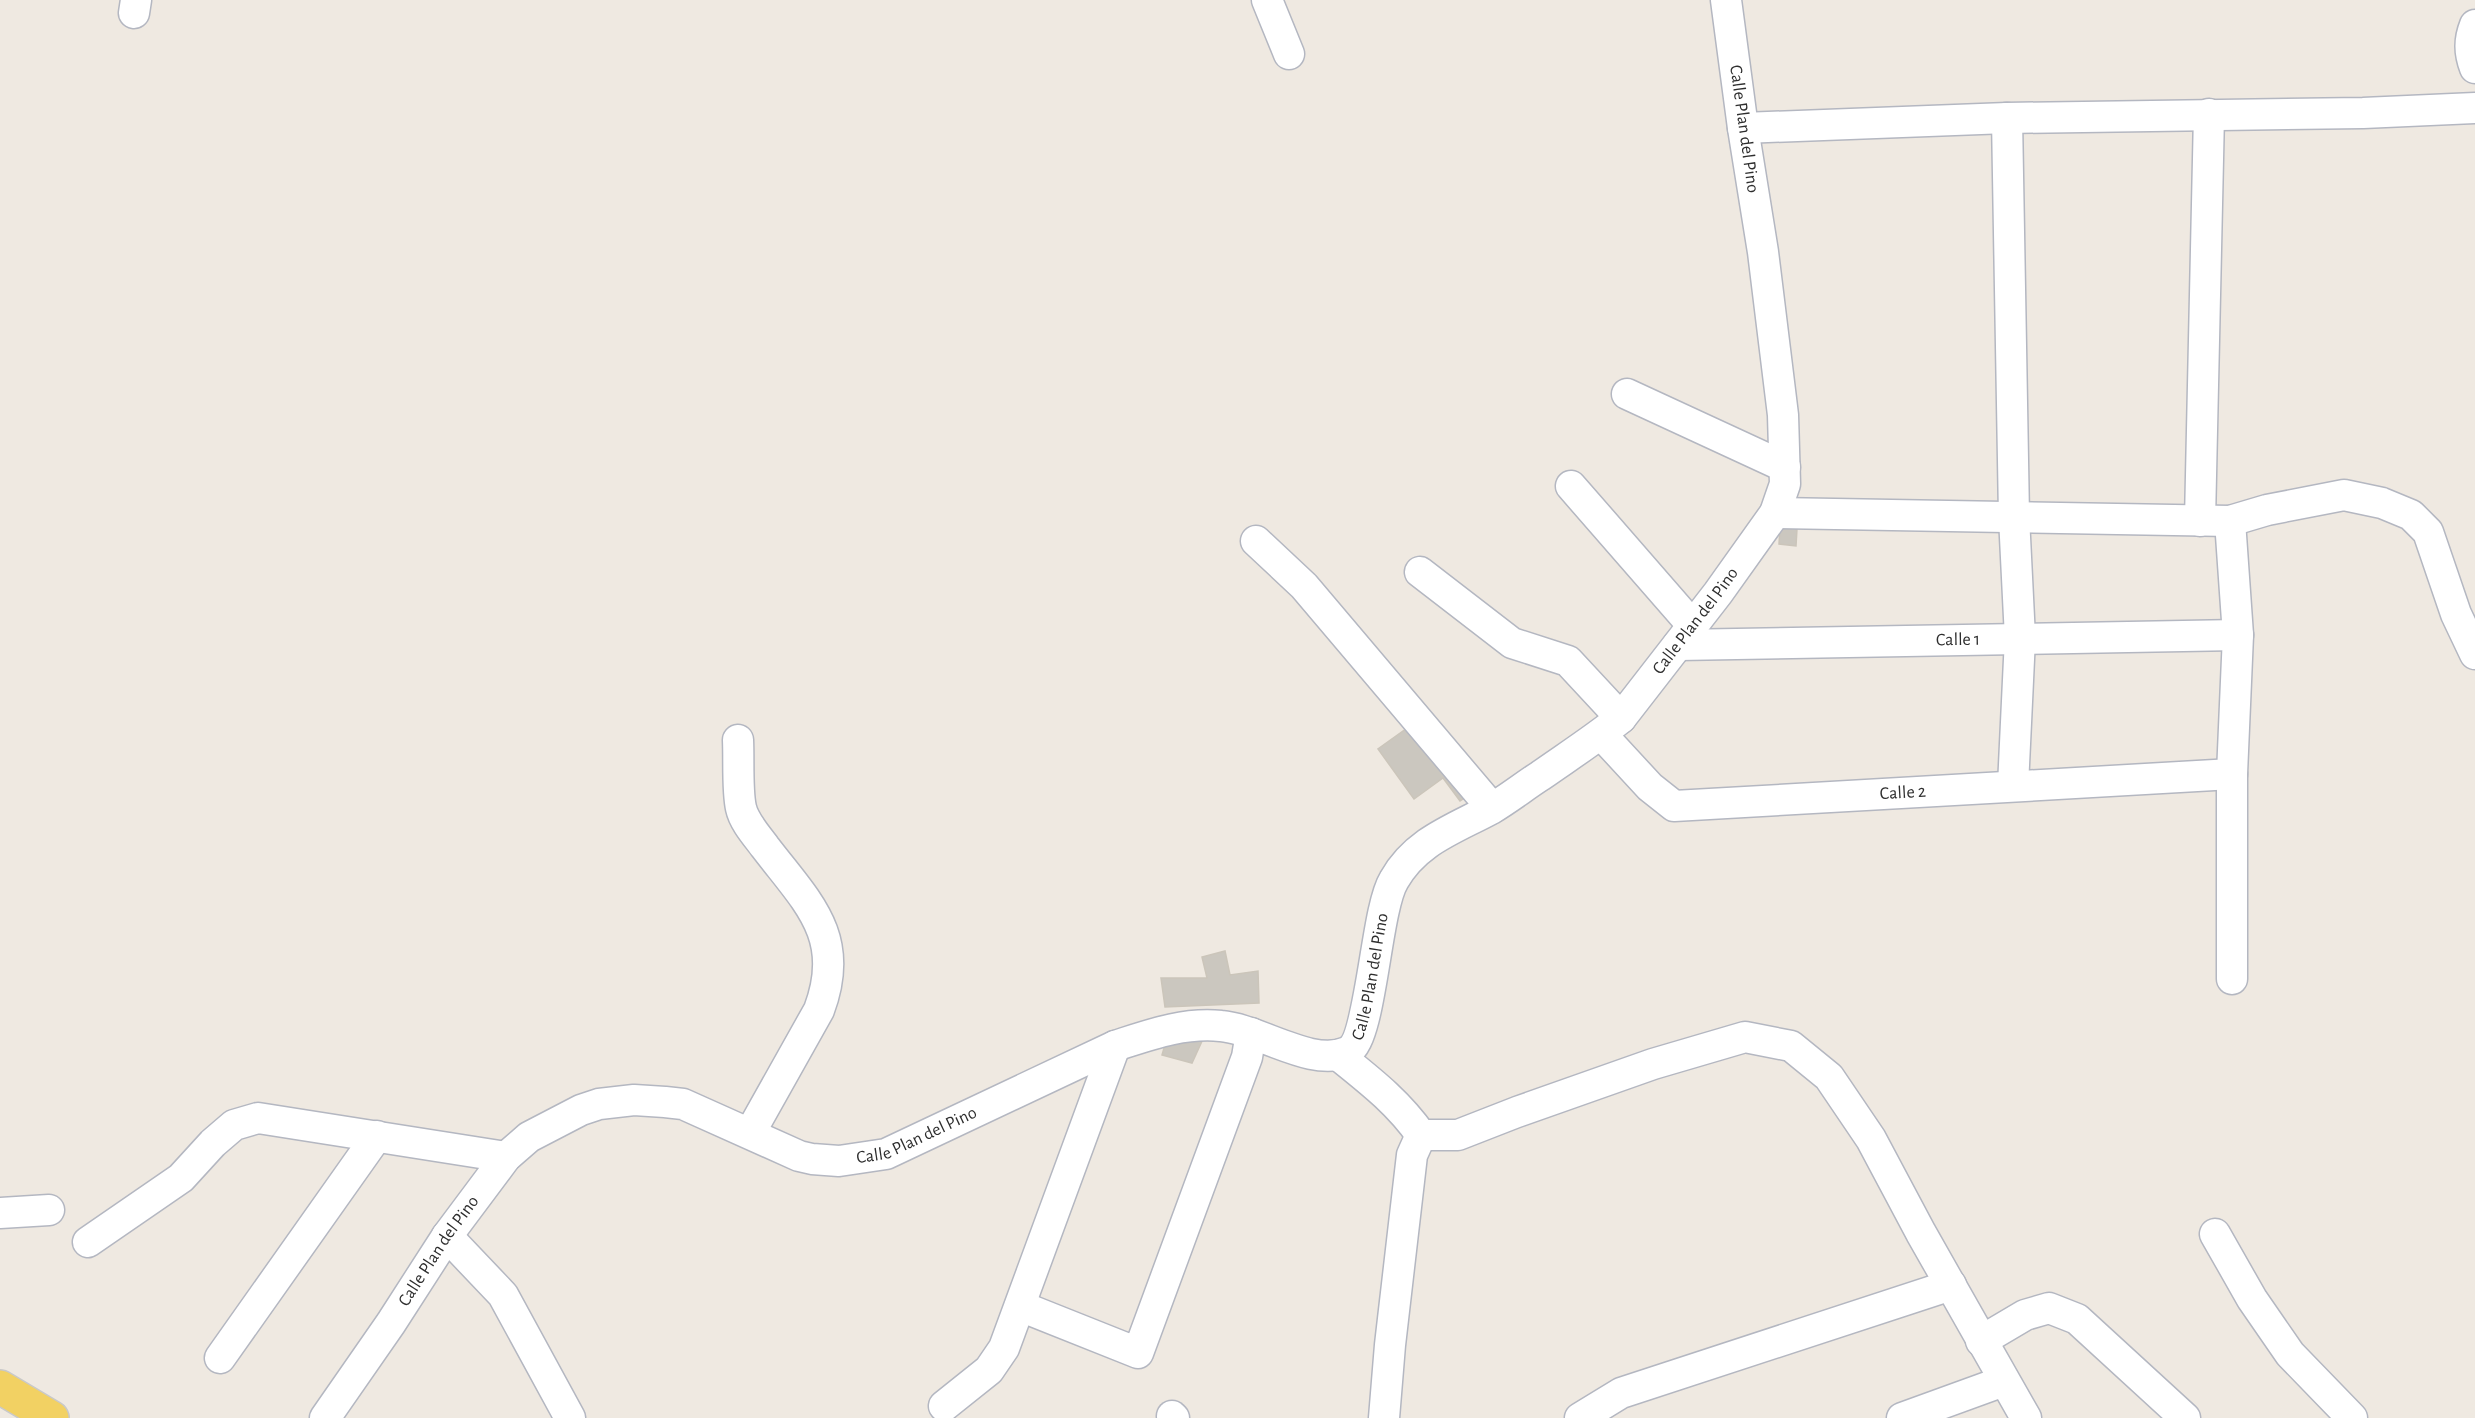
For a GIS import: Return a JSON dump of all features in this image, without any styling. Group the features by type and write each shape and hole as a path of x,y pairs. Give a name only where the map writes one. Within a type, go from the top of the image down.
{"main road":[{"path":"0,1387 52,1418"}],"street":[{"path":"1267,0 1289,54"},
{"name":"Calle Plan del Pino","path":"325,1418 391,1323 447,1236 506,1157 529,1137 581,1110 634,1100 683,1104 812,1160 839,1161 872,1158 915,1141 1115,1046 1153,1033 1196,1026 1223,1026 1319,1056 1338,1055 1350,1050 1358,1042 1374,971 1384,900 1406,860 1443,832 1492,808 1611,726 1685,636 1775,513 1785,484 1783,415 1763,252 1726,0"},
{"path":"2475,25 2470,39 2471,59 2475,68"},
{"path":"1743,128 2007,118 2364,113 2475,108"},
{"path":"2200,521 2209,114"},
{"path":"2007,118 2014,517 2020,638 2013,786"},
{"path":"1627,394 1785,467"},
{"path":"1571,486 1685,636"},
{"path":"1775,513 2230,521 2267,510 2344,495 2382,503 2411,515 2428,532 2456,614 2475,654"},
{"path":"2230,521 2238,635 2232,774 2232,979"},
{"path":"1256,541 1304,586 1492,808"},
{"name":"Calle 2","path":"1420,572 1512,643 1568,661 1650,787 1674,806 2232,774"},
{"name":"Calle 1","path":"1685,636 2020,638 2238,635"},
{"path":"738,740 741,809 754,833 816,913 827,939 826,990 823,1000 750,1133"},
{"path":"1020,1306 1138,1353 1247,1057 1251,1033"},
{"path":"1421,1135 1458,1136 1517,1112 1653,1064 1745,1037 1791,1047 1829,1077 1871,1139 2025,1418"},
{"path":"944,1406 989,1370 1004,1348 1115,1046"},
{"path":"1338,1055 1388,1095 1407,1115 1421,1135"},
{"path":"88,1242 181,1178 213,1143 234,1125 258,1118 506,1157"},
{"path":"1384,1418 1389,1345 1412,1155 1421,1135"},
{"path":"220,1358 377,1136"},
{"path":"0,1213 49,1210"},
{"path":"2215,1234 2252,1299 2290,1354 2352,1418"},
{"path":"447,1236 503,1295 570,1418"},
{"path":"1580,1418 1621,1393 1951,1285"},
{"path":"1981,1341 2025,1315 2049,1308 2077,1319 2185,1418"},
{"path":"1902,1418 2004,1381"}],"building":[{"path":"1780,527 1797,529 1796,546 1779,544"},
{"path":"1417,721 1469,795 1460,801 1443,778 1414,799 1378,749"},
{"path":"1225,951 1230,975 1258,971 1259,1003 1165,1007 1161,978 1207,978 1202,957"},
{"path":"1167,1038 1203,1039 1192,1063 1162,1055"}]}
